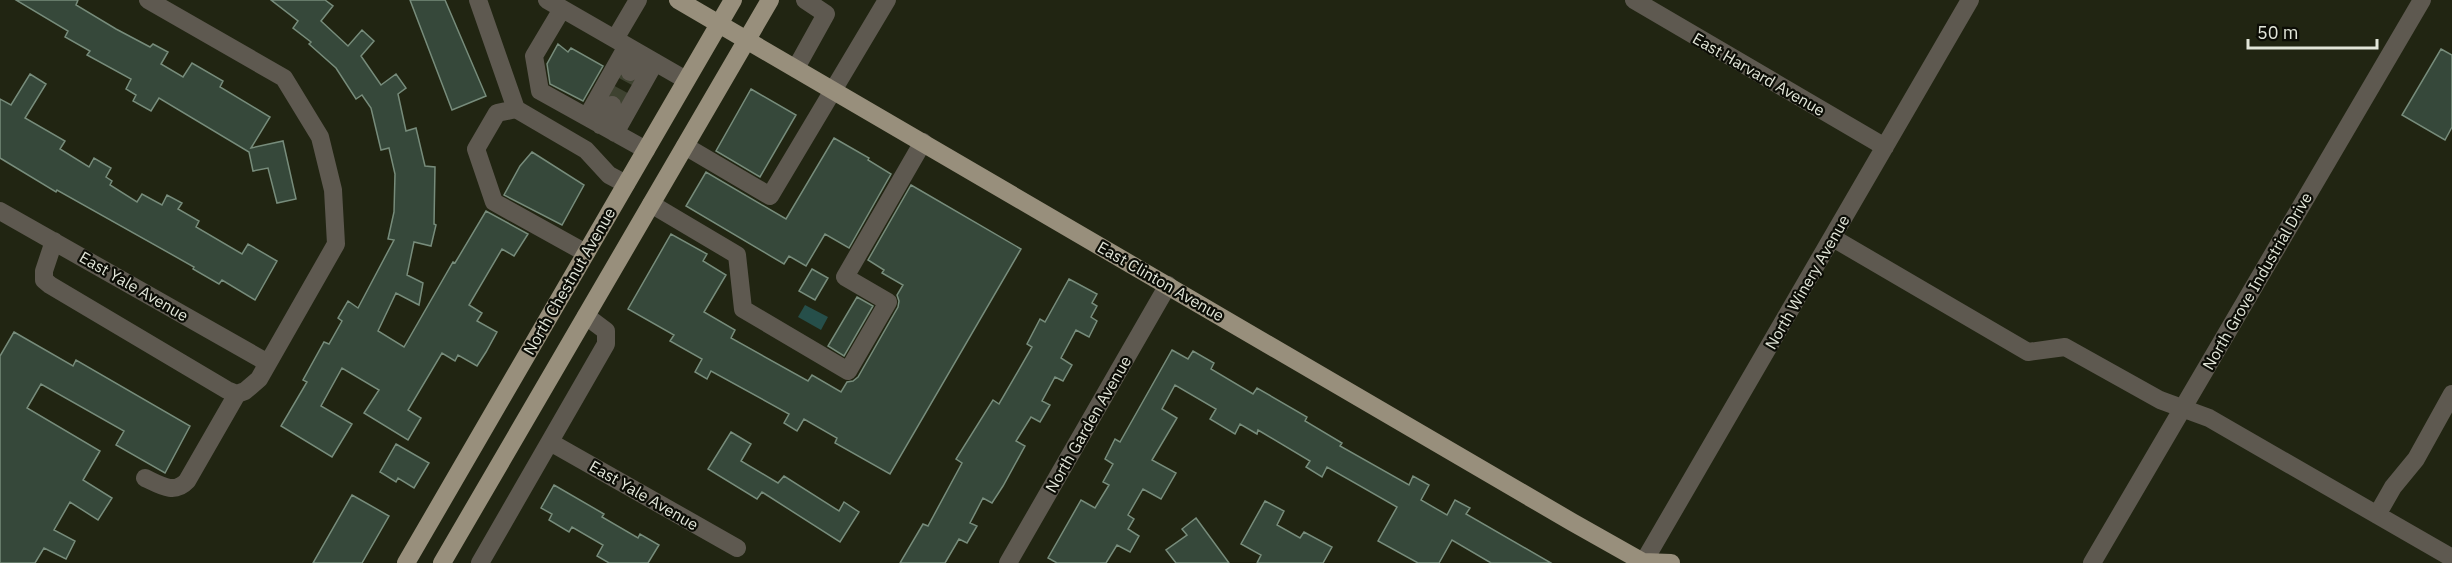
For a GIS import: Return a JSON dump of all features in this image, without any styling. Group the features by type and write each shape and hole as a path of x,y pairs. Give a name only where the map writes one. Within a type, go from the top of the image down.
{"main road":[{"name":"East Clinton Avenue","path":"678,0 1643,563"},
{"name":"North Chestnut Avenue","path":"406,563 733,0"},
{"name":"North Chestnut Avenue","path":"442,563 770,0"},
{"path":"1643,563 1671,563"}],"street":[{"path":"145,478 167,488 181,487 237,394 259,380 336,244 333,190 320,137 284,78 148,0"},
{"path":"478,0 516,110"},
{"path":"630,72 638,0"},
{"path":"796,68 832,7 805,0"},
{"path":"685,146 770,196 887,0"},
{"name":"East Harvard Avenue","path":"1634,0 1885,147"},
{"name":"North Winery Avenue","path":"1643,563 1970,0"},
{"name":"North Grove Industrial Drive","path":"2092,563 2422,0"},
{"path":"646,150 540,91 534,56 554,4 686,80"},
{"path":"601,125 634,50"},
{"path":"601,125 634,50"},
{"path":"601,125 612,105"},
{"path":"586,253 494,202 476,149 497,113 516,110 586,150 609,175 626,184"},
{"path":"651,204 737,255 742,309 848,371 888,302 845,277 923,142"},
{"name":"East Yale Avenue","path":"0,211 268,363"},
{"path":"1833,238 2028,352 2065,347 2155,398 2182,410 2209,418 2452,558"},
{"path":"54,241 44,271 44,280 237,394"},
{"name":"North Garden Avenue","path":"1008,563 1168,285"},
{"name":"North Chestnut Avenue","path":"480,563 607,342 606,331 586,316"},
{"path":"2377,515 2393,487 2416,459 2447,414 2452,394"},
{"name":"East Yale Avenue","path":"550,442 736,548"}],"water":[{"path":"805,305 828,317 821,330 798,317"}],"building":[{"path":"16,0 78,0 76,5 116,29 150,47 153,44 168,52 161,64 183,77 192,63 223,81 220,87 270,117 251,148 283,141 296,199 277,203 268,168 253,171 249,152 159,98 151,111 133,101 136,95 126,89 131,79 87,55 90,51 65,37 68,31"},
{"path":"271,0 325,0 333,6 321,21 348,46 362,30 374,41 361,56 381,85 396,74 406,88 398,94 406,131 416,128 425,166 435,167 434,224 436,225 431,246 414,242 407,275 423,283 419,305 396,293 378,331 404,347 453,262 455,263 486,211 528,234 514,256 502,249 469,305 482,313 477,321 497,332 486,352 477,366 458,355 455,361 442,353 408,410 421,418 408,440 364,413 379,390 342,368 321,406 352,424 332,457 281,426 307,382 303,380 324,342 329,344 342,321 338,318 348,301 358,308 394,240 388,239 394,212 395,174 389,148 381,150 371,108 362,95 356,99 336,68 309,44 311,42 293,28 298,21"},
{"path":"410,0 445,0 486,96 452,110"},
{"path":"558,44 568,52 571,48 603,66 583,101 550,84 547,64"},
{"path":"2441,49 2452,55 2452,127 2445,140 2402,115"},
{"path":"30,74 46,84 25,118 65,141 60,149 89,167 94,158 111,168 106,177 112,181 110,185 137,202 142,194 162,205 167,195 182,203 178,209 199,221 196,227 242,254 248,244 277,261 255,300 222,280 219,284 193,269 194,267 57,190 56,192 0,158 0,99 11,105"},
{"path":"751,89 796,115 760,177 716,151"},
{"path":"834,138 891,174 849,248 825,234 806,266 789,256 784,264 686,206 706,172 786,219"},
{"path":"532,152 584,185 562,225 504,195 520,166"},
{"path":"911,185 1021,249 890,474 835,443 837,438 804,419 797,431 784,423 789,414 711,371 707,379 695,372 702,359 670,341 674,335 628,309 671,234 707,254 703,261 726,275 704,312 735,330 731,338 808,381 812,375 841,392 847,382 858,377 898,307 897,295 903,285 882,273 884,270 868,260"},
{"path":"812,269 828,278 815,300 799,291"},
{"path":"1069,279 1097,294 1092,303 1097,306 1091,317 1097,321 1089,337 1076,330 1061,358 1072,365 1063,381 1055,377 1042,401 1050,405 1040,422 1031,417 1016,441 1025,446 1003,486 992,503 983,498 970,523 977,526 967,543 959,539 945,563 900,563 923,524 928,526 962,463 956,459 993,400 999,404 1032,347 1027,344 1040,319 1045,322"},
{"path":"857,297 873,306 844,356 828,346"},
{"path":"14,332 73,366 76,360 190,426 165,473 116,445 124,431 41,384 27,408 100,451 83,480 112,498 98,520 70,502 54,530 75,541 66,559 44,548 35,563 0,563 0,356"},
{"path":"1172,350 1188,359 1193,351 1214,363 1211,369 1253,394 1257,388 1307,417 1305,421 1342,443 1340,446 1409,485 1413,476 1429,485 1421,500 1447,515 1455,500 1470,508 1466,514 1551,563 1491,563 1452,540 1439,563 1418,563 1378,541 1397,507 1327,467 1322,477 1306,467 1310,461 1258,430 1257,434 1240,424 1235,434 1210,419 1216,409 1175,385 1162,409 1177,418 1152,460 1176,473 1161,499 1143,489 1128,515 1134,519 1128,529 1139,536 1130,552 1117,545 1106,563 1057,563 1048,558 1081,500 1095,508 1109,485 1103,482 1113,464 1105,459 1115,439 1120,442"},
{"path":"731,432 751,444 741,461 778,483 784,476 839,511 844,502 859,512 840,542 762,492 757,499 708,469"},
{"path":"396,444 429,463 414,488 398,478 396,482 380,472"},
{"path":"554,485 604,514 602,517 638,538 640,534 659,545 648,563 609,563 597,556 603,545 572,527 569,532 549,520 552,514 541,508"},
{"path":"352,495 389,516 362,563 313,563"},
{"path":"1265,501 1284,511 1277,525 1300,538 1304,532 1332,547 1323,563 1257,563 1261,555 1241,544"},
{"path":"1196,518 1229,563 1176,563 1166,550 1187,535 1182,529"}],"tunnel":[{"path":"612,105 630,72"}]}
